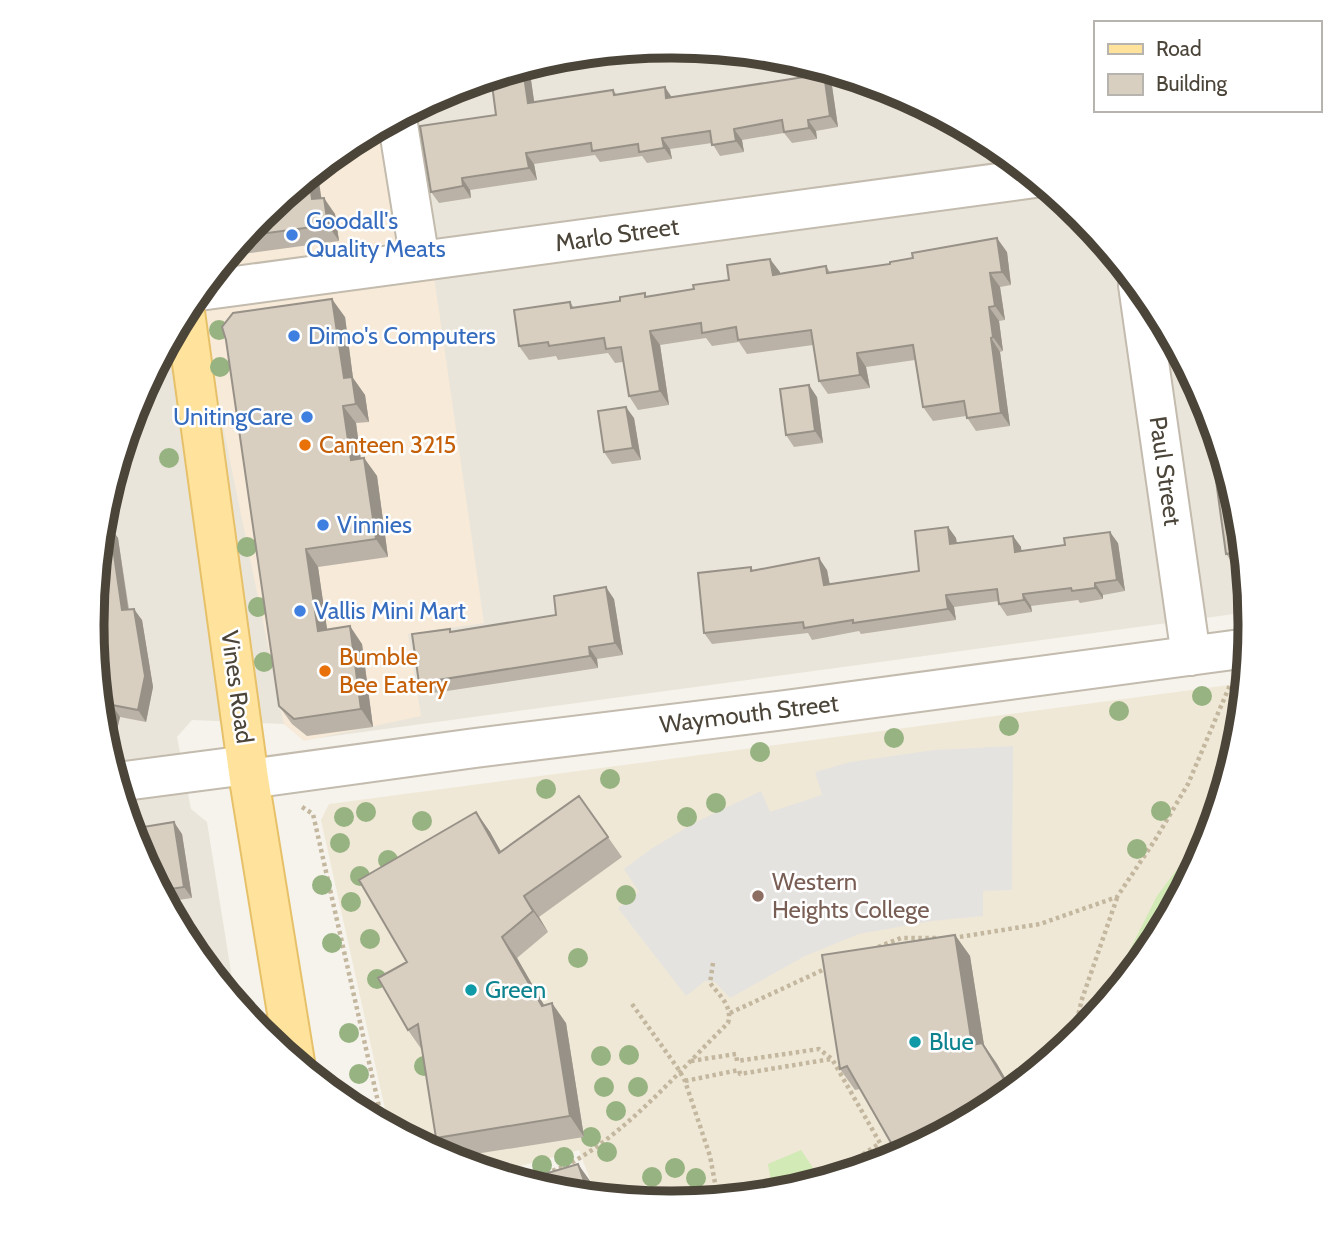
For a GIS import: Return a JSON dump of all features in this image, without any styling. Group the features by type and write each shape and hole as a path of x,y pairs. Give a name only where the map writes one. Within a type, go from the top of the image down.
{"main road":[{"name":"Vines Road","path":"187,330 248,772 293,1047"}],"street":[{"path":"399,128 420,261"},
{"name":"Marlo Street","path":"214,289 1022,180"},
{"name":"Paul Street","path":"1141,309 1191,656"},
{"name":"Waymouth Street","path":"127,781 248,772 1237,649"}],"path":[{"path":"1077,1019 1117,897 1188,784 1231,682"},
{"path":"298,804 313,814 380,1110"},
{"path":"867,952 901,938 953,938 1040,924 1117,897"},
{"path":"538,1175 570,1163 596,1146 633,1115 728,1023 730,1013 726,1003 710,983 713,963"},
{"path":"730,1013 832,965"},
{"path":"632,1004 685,1081 710,1156 716,1189"},
{"path":"737,1061 819,1049 832,1059 880,1143 854,1161"},
{"path":"688,1062 736,1054 740,1074 832,1059"},
{"path":"685,1081 738,1070"}],"shaded area":[{"path":"671,58 708,59 782,69 818,77 888,101 922,116 986,153 1045,198 1072,224 1121,279 1142,310 1162,341 1195,408 1208,442 1227,514 1237,587 1238,614 304,740 284,724 192,720 177,737 191,809 207,822 233,984 180,908 163,875 134,807 115,735 105,662 105,587 115,514 134,442 147,408 180,341 221,279 270,224 297,198 356,153 420,116 454,101 524,77 560,69 634,59"},
{"path":"412,121 484,623 408,634 421,716 304,741 284,724 199,311 221,279 245,251 297,198 356,153"},
{"name":"Western Heights College","path":"1235,684 1227,735 1208,807 1179,875 1162,908 1121,970 1072,1025 1045,1051 986,1096 922,1133 888,1148 818,1172 745,1186 671,1191 592,1185 579,1150 510,1168 454,1148 386,1114 321,820 329,804"},
{"path":"1013,746 1012,890 983,891 983,916 932,921 859,934 805,956 730,998 715,982 705,981 686,996 618,908 639,892 624,869 696,822 761,791 770,812 822,795 815,772 850,762 934,750"}],"green space":[{"path":"1190,852 1162,908 1118,974 1157,896"},
{"path":"801,1150 816,1172 771,1182 768,1164"}],"building":[{"path":"812,76 825,79 830,116 808,120 809,128 784,132 782,120 734,129 736,141 712,145 710,131 662,138 664,148 639,152 638,144 592,151 591,143 526,153 529,168 462,178 463,186 431,192 420,126 496,115 492,87 524,77 528,103 613,90 614,95 665,87 666,98"},
{"path":"310,187 312,199 324,198 328,225 261,234"},
{"path":"997,238 1002,272 990,273 995,306 989,307 1001,413 967,418 964,401 923,407 913,345 857,353 860,375 819,381 811,330 738,340 736,327 702,333 701,323 650,331 660,391 629,396 621,347 606,349 604,338 549,346 548,342 519,346 514,310 570,302 571,308 620,301 620,297 645,293 645,297 694,289 693,285 729,280 727,265 770,259 773,275 826,266 827,273 890,264 913,258 912,253"},
{"path":"332,299 344,378 352,377 356,404 343,406 351,460 364,458 376,539 306,549 318,631 350,626 361,709 294,719 279,706 222,327 233,313"},
{"path":"809,385 815,431 786,435 780,389"},
{"path":"626,407 633,448 604,452 598,411"},
{"path":"1213,462 1233,551 1226,554"},
{"path":"948,527 950,544 1013,536 1015,552 1065,545 1064,538 1110,532 1117,580 1095,583 1095,588 1023,594 1024,600 999,604 997,589 946,595 948,609 853,623 853,620 804,628 803,622 704,633 698,573 751,567 751,571 819,558 824,585 919,571 915,531"},
{"path":"111,536 122,610 134,609 145,676 138,710 112,705 111,710 104,624 105,587"},
{"path":"606,587 615,643 589,647 590,656 419,683 412,634 450,629 450,632 556,615 554,596"},
{"name":"Green","path":"579,796 608,837 524,896 533,911 502,937 542,1006 552,1003 570,1116 436,1138 418,1024 408,1030 378,978 407,962 359,880 476,812 499,853"},
{"path":"174,822 184,887 170,889 142,827"},
{"name":"Blue","path":"955,935 972,1045 982,1043 1005,1082 954,1115 893,1146 847,1066 840,1069 822,955"},
{"path":"578,1164 585,1184 560,1180 540,1175"}],"place":[{"name":"Goodall's Quality Meats","path":"292,235"},
{"name":"Dimo's Computers","path":"294,336"},
{"name":"UnitingCare","path":"307,417"},
{"name":"Canteen 3215","path":"305,445"},
{"name":"Vinnies","path":"323,525"},
{"name":"Vallis Mini Mart","path":"300,611"},
{"name":"Bumble Bee Eatery","path":"325,671"},
{"name":"Western Heights College","path":"758,896"},
{"name":"Green","path":"471,990"},
{"name":"Blue","path":"915,1042"}]}
